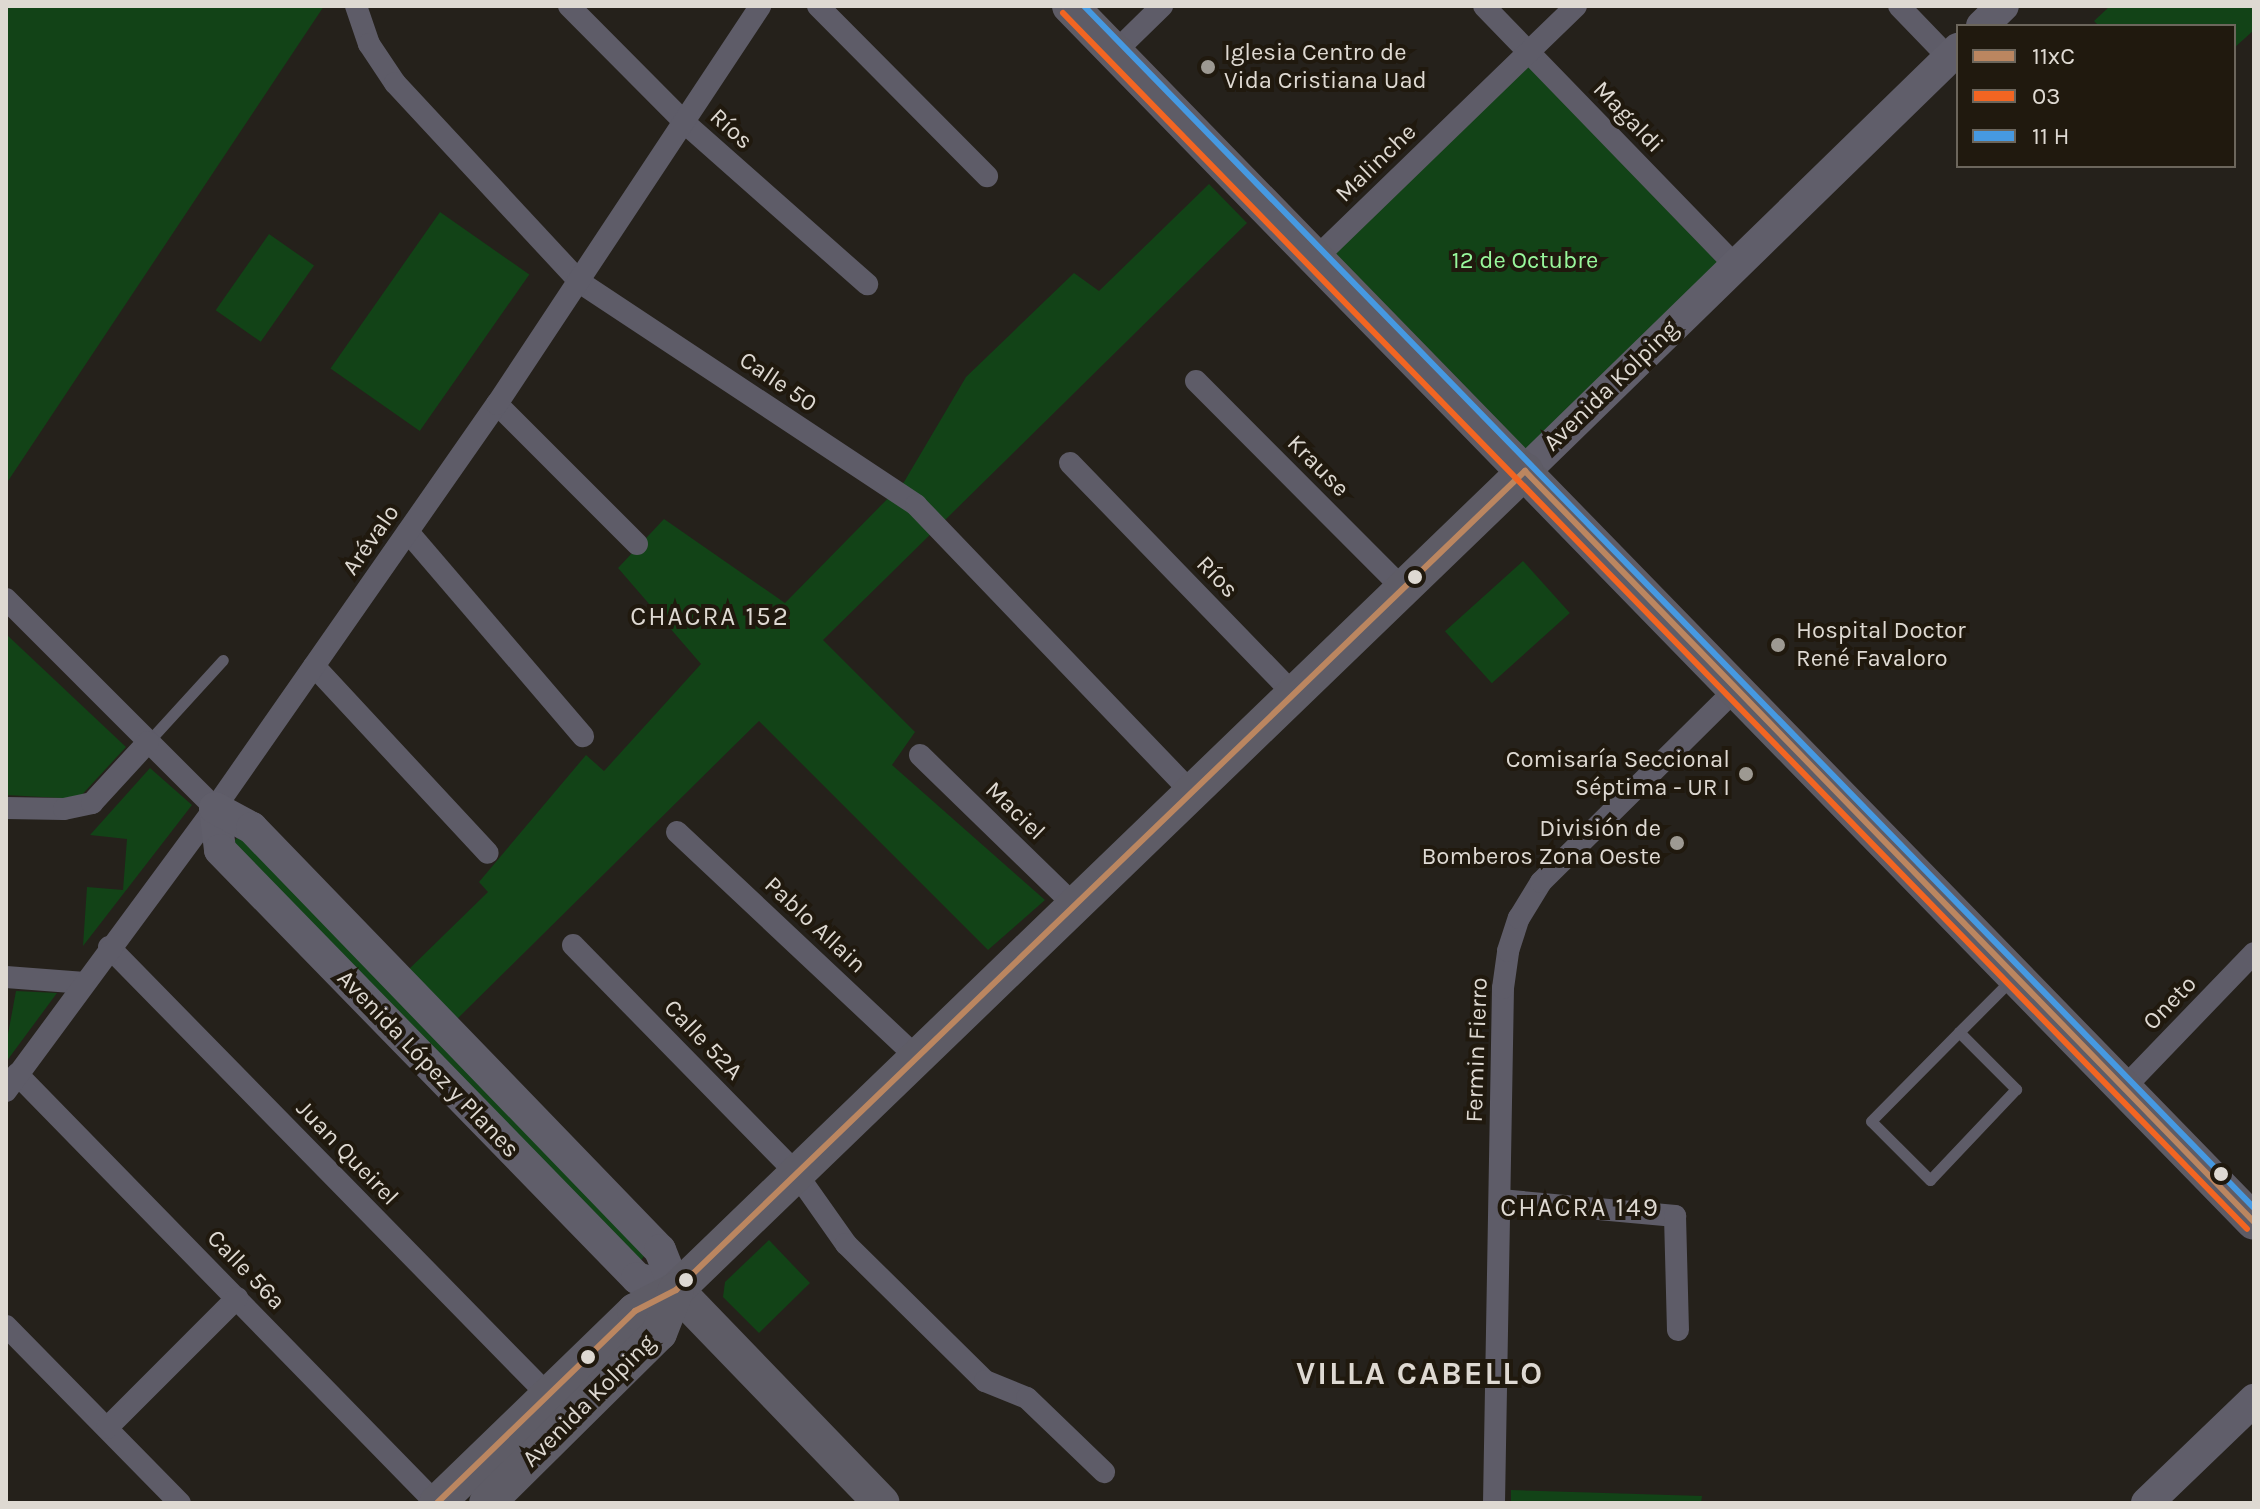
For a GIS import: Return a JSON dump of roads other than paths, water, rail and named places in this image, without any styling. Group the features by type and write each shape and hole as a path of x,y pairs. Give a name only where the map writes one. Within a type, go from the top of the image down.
{"main road":[{"path":"1070,6 2254,1222"},
{"path":"1984,24 2003,6"},
{"name":"Avenida Kolping","path":"436,1503 635,1311 676,1290 1954,54"},
{"name":"Avenida López y Planes","path":"215,808 220,850 637,1278 676,1290 882,1503"},
{"name":"Avenida Kolping","path":"487,1503 659,1333 676,1290"},
{"path":"2147,1503 2254,1400"}],"street":[{"name":"Calle 50","path":"356,6 369,44 395,83 581,283 916,505 1191,792"},
{"name":"Ríos","path":"569,6 686,124 867,284"},
{"name":"Arévalo","path":"12,1082 109,947 215,808 497,404 581,283 760,6"},
{"path":"818,6 987,176"},
{"path":"1115,52 1162,6"},
{"name":"Magaldi","path":"1484,6 1735,265"},
{"name":"Malinche","path":"1316,258 1576,6"},
{"path":"1899,6 1954,54"},
{"name":"Krause","path":"1196,381 1402,588"},
{"path":"497,404 637,544"},
{"name":"Ríos","path":"1070,463 1293,693"},
{"path":"408,532 583,736"},
{"path":"6,599 215,808"},
{"path":"314,666 488,853"},
{"name":"Fermin Fierro","path":"1494,1503 1503,988 1519,918 1570,850 1736,689"},
{"path":"6,808 64,809 92,803 148,742"},
{"name":"Maciel","path":"920,755 1074,905"},
{"name":"Pablo Allain","path":"677,832 917,1057"},
{"name":"Calle 52A","path":"573,945 796,1173 846,1244 985,1381 1027,1398 1104,1472"},
{"name":"Juan Queirel","path":"109,947 548,1395"},
{"name":"Oneto","path":"2124,1088 2254,953"},
{"path":"6,977 85,983"},
{"name":"Calle 56a","path":"12,1082 237,1298 436,1503"},
{"path":"1500,1200 1675,1216 1678,1330"},
{"path":"107,1428 237,1298"},
{"path":"6,1326 180,1503"}],"lane":[{"path":"148,742 223,660"},
{"path":"1959,1032 2016,1089 1930,1180 1871,1121 1959,1032 2015,976"}],"place":[{"name":"Iglesia Centro de Vida Cristiana Uad","path":"1208,67"},
{"name":"Hospital Doctor René Favaloro","path":"1778,645"},
{"name":"Comisaría Seccional Séptima - UR I","path":"1746,774"},
{"name":"División de Bomberos Zona Oeste","path":"1677,843"}],"district":[{"name":"CHACRA 152","path":"710,617"},
{"name":"CHACRA 149","path":"1580,1208"},
{"name":"VILLA CABELLO","path":"1420,1374"}],"park label":[{"name":"12 de Octubre","path":"1525,261"}]}
